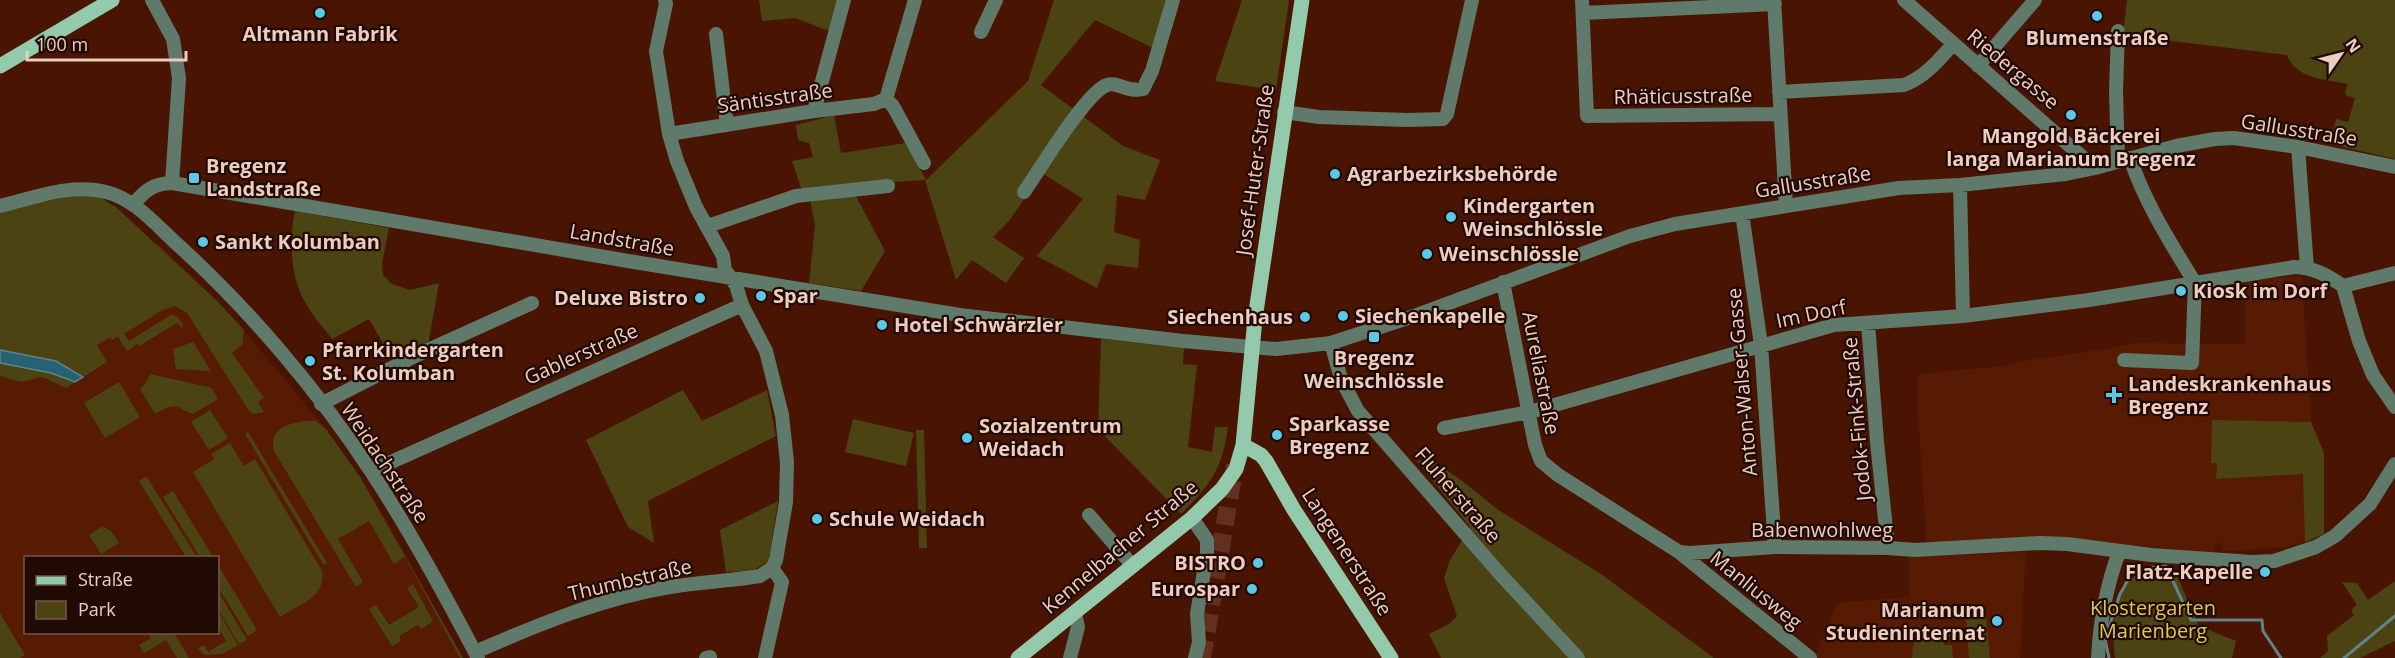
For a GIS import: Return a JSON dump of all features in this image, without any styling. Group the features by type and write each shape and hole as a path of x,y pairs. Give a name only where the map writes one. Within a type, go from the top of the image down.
{"main road":[{"name":"Josef-Huter-Straße","path":"1241,452 1252,347 1284,112 1302,0"},
{"path":"0,66 102,2"},
{"name":"Langenerstraße","path":"1241,452 1261,455 1294,510 1391,658"},
{"name":"Kennelbacher Straße","path":"1018,658 1192,518 1222,489 1236,469 1241,452"}],"street":[{"path":"152,0 173,39 179,78 172,183"},
{"path":"665,0 656,51 669,134 696,207 723,256 725,270 736,285 742,304 766,351 782,415 787,462 786,502 780,544 772,568 782,582 765,658"},
{"path":"814,111 844,0"},
{"path":"915,0 886,99 893,106 924,163"},
{"path":"981,32 996,0"},
{"path":"1024,192 1084,106 1101,88 1115,84 1134,92 1143,89 1152,71 1173,0"},
{"path":"1284,112 1318,117 1437,120 1443,118 1447,114 1472,0"},
{"name":"Riedergasse","path":"1904,0 2096,168"},
{"path":"1978,66 2035,0"},
{"path":"1582,7 1774,2 1786,206"},
{"name":"Rhäticusstraße","path":"1582,7 1587,116 1780,114"},
{"path":"2118,31 2116,91 2124,160 2136,178 2159,225 2195,283 2192,363 2124,360"},
{"path":"716,34 727,125"},
{"path":"1779,92 1904,85 1917,80 1938,62 1953,44"},
{"name":"Säntisstraße","path":"669,134 874,104 886,99"},
{"name":"Gallusstraße","path":"1252,347 1276,349 1331,343 1414,316 1652,229 1899,188 1960,185 2066,174 2176,146 2234,138 2298,147 2395,166"},
{"path":"2298,147 2307,268 2317,270 2343,286 2356,331 2373,375 2395,406"},
{"name":"Landstraße","path":"133,205 143,193 155,186 172,183 730,278 991,319 1252,347"},
{"path":"1960,185 1964,316"},
{"path":"708,226 796,196 888,186"},
{"path":"0,207 83,187 109,192 133,205"},
{"name":"Weidachstraße","path":"133,205 218,281 321,404 371,471 395,508 477,655"},
{"name":"Anton-Walser-Gasse","path":"1742,213 1761,345 1775,547"},
{"name":"Im Dorf","path":"1444,428 1530,412 1606,392 1834,325 1964,316 2089,300 2294,267 2307,268"},
{"path":"2343,286 2395,273"},
{"name":"Aureliastraße","path":"1503,282 1535,445 1541,461 1548,469 1679,552"},
{"path":"321,404 415,356 532,303"},
{"name":"Gablerstraße","path":"371,471 742,304"},
{"name":"Jodok-Fink-Straße","path":"1868,323 1888,548"},
{"name":"Fluherstraße","path":"1331,343 1341,379 1358,411 1501,575 1578,658"},
{"name":"Babenwohlweg","path":"1679,552 1775,547 1916,550 2040,543 2210,560 2274,561 2316,547 2336,536 2370,504 2395,464"},
{"path":"1089,515 1132,566"},
{"path":"1192,518 1208,540 1198,599 1199,642 1195,658"},
{"name":"Manliusweg","path":"1679,552 1810,658"},
{"path":"2098,658 2099,625 2107,584 2119,552"},
{"name":"Thumbstraße","path":"477,655 555,619 609,602 668,587 760,576 772,568"},
{"path":"1070,658 1078,627 1075,613"}],"shaded area":[{"path":"158,244 217,301 326,429 384,516 463,658 0,658 0,376 19,381"},
{"name":"Landeskrankenhaus Bregenz","path":"2302,276 2311,422 2324,453 2324,534 2310,541 2286,547 2226,551 2222,550 2222,544 2215,543 2214,553 2063,539 1927,545 1918,415 1918,374 2013,365 2017,362 2135,343 2245,344 2245,280"},
{"path":"2026,552 2020,658 1815,658 1837,603 1909,597 1909,557"}],"green space":[{"path":"759,0 840,0 829,31 795,18 762,21"},
{"path":"1054,0 1170,0 1155,49 1095,20 1041,85 1123,146 1160,160 1145,200 1117,195 1114,232 1140,240 1138,268 1106,264 1097,288 1037,256 1083,199 1042,173 1009,221 993,237 1024,258 1006,283 972,260 956,280 925,180 850,185 885,251 861,291 809,283 815,225 808,190 802,191 792,161 813,157 809,143 798,140 796,125 834,115 841,153 906,143 926,180 1028,81"},
{"path":"1242,0 1289,0 1276,90 1215,81"},
{"path":"2127,0 2395,0 2395,159 2330,144 2336,119 2348,122 2355,98 2345,95 2347,84 2312,77 2297,69 2287,55 2123,35"},
{"path":"77,195 98,196 117,208 217,301 244,330 242,345 232,353 264,398 258,402 264,412 254,414 249,411 187,313 175,306 163,310 124,334 129,341 171,315 177,316 183,325 182,328 177,323 127,351 118,337 112,340 110,337 97,345 107,362 83,377 54,361 0,350 0,210"},
{"path":"295,211 389,228 382,263 383,275 392,284 410,290 439,283 428,346 393,361 369,319 332,339 308,307 296,281 292,257"},
{"path":"1101,339 1184,348 1183,364 1197,365 1188,447 1212,452 1215,427 1228,427 1218,466 1207,485 1181,514 1098,429"},
{"path":"193,342 211,371 176,369 173,349"},
{"path":"0,363 51,373 75,382 66,388 42,377 21,382 0,376"},
{"path":"150,374 212,388 218,399 193,414 172,406 155,414 140,389"},
{"path":"119,382 140,417 105,438 84,403"},
{"path":"683,390 702,421 767,390 776,436 648,501 654,543 628,527 586,440"},
{"path":"210,410 228,438 209,450 191,422"},
{"path":"853,419 914,433 906,466 845,452"},
{"path":"2212,420 2311,422 2324,453 2324,534 2305,542 2303,474 2216,479 2217,463 2211,463"},
{"path":"304,421 316,421 326,429 360,477 463,658 460,658 405,557 394,564 369,521 338,539 363,582 356,587 274,451 274,437 281,429"},
{"path":"916,430 924,430 927,548 919,548"},
{"path":"248,432 327,565 323,564 245,434"},
{"path":"230,443 244,466 255,459 322,571 320,587 315,594 280,617 193,472 214,459 211,454"},
{"path":"1431,459 1497,509 1601,574 1714,658 1441,658 1429,634 1449,624 1457,616 1444,578 1450,560 1470,527 1417,461"},
{"path":"146,476 196,556 185,556 139,481"},
{"path":"173,491 212,556 199,556 163,497"},
{"path":"778,501 769,559 755,569 726,572 720,530"},
{"path":"103,526 111,531 119,543 101,554 89,535"},
{"path":"219,567 257,630 248,636 219,589"},
{"name":"Klostergarten Marienberg","path":"2173,567 2199,626 2236,641 2232,658 2115,658 2113,635 2115,611 2123,589 2130,580 2144,571"},
{"path":"2395,581 2395,641 2360,658 2320,658 2328,651 2327,636 2354,615 2351,610 2357,605 2342,582 2357,583 2368,600"},
{"path":"413,584 433,621 421,629 418,625 399,636 401,641 392,646 369,609 376,605 389,625 419,607 407,588"},
{"path":"219,593 247,640 239,644 219,611"},
{"path":"0,613 25,655 20,658 0,658"},
{"path":"219,613 238,645 222,654 204,655 198,648 204,645 208,652 226,641 219,628"},
{"path":"1986,617 1990,658 1969,658 1966,619"},
{"path":"1943,627 1944,645 1952,645 1953,658 1912,658 1913,647 1920,629"},
{"path":"149,634 175,634 189,658 177,658 166,640 144,653 139,645 151,638"}],"water":[{"path":"0,350 56,361 83,377 75,382 51,373 0,363"}],"waterway":[{"path":"2109,658 2105,639 2120,594 2132,573 2147,568 2166,566 2191,620 2262,620 2263,631 2281,658"},
{"path":"2344,658 2395,616"}],"tunnel":[{"path":"1202,658 1235,465"}],"place":[{"name":"Altmann Fabrik","path":"320,13"},
{"name":"Blumenstraße","path":"2097,16"},
{"name":"Mangold Bäckerei langa Marianum Bregenz","path":"2071,115"},
{"name":"Agrarbezirksbehörde","path":"1335,174"},
{"name":"Bregenz Landstraße","path":"194,178"},
{"name":"Kindergarten Weinschlössle","path":"1451,217"},
{"name":"Sankt Kolumban","path":"203,242"},
{"name":"Weinschlössle","path":"1427,254"},
{"name":"Kiosk im Dorf","path":"2181,291"},
{"name":"Spar","path":"761,296"},
{"name":"Deluxe Bistro","path":"700,298"},
{"name":"Siechenkapelle","path":"1343,316"},
{"name":"Siechenhaus","path":"1305,317"},
{"name":"Hotel Schwärzler","path":"882,325"},
{"name":"Bregenz Weinschlössle","path":"1374,337"},
{"name":"Pfarrkindergarten St. Kolumban","path":"310,361"},
{"name":"Landeskrankenhaus Bregenz","path":"2114,395"},
{"name":"Sparkasse Bregenz","path":"1277,435"},
{"name":"Sozialzentrum Weidach","path":"967,438"},
{"name":"Schule Weidach","path":"817,519"},
{"name":"BISTRO","path":"1258,563"},
{"name":"Flatz-Kapelle","path":"2265,572"},
{"name":"Eurospar","path":"1252,589"},
{"name":"Marianum Studieninternat","path":"1997,621"}]}
